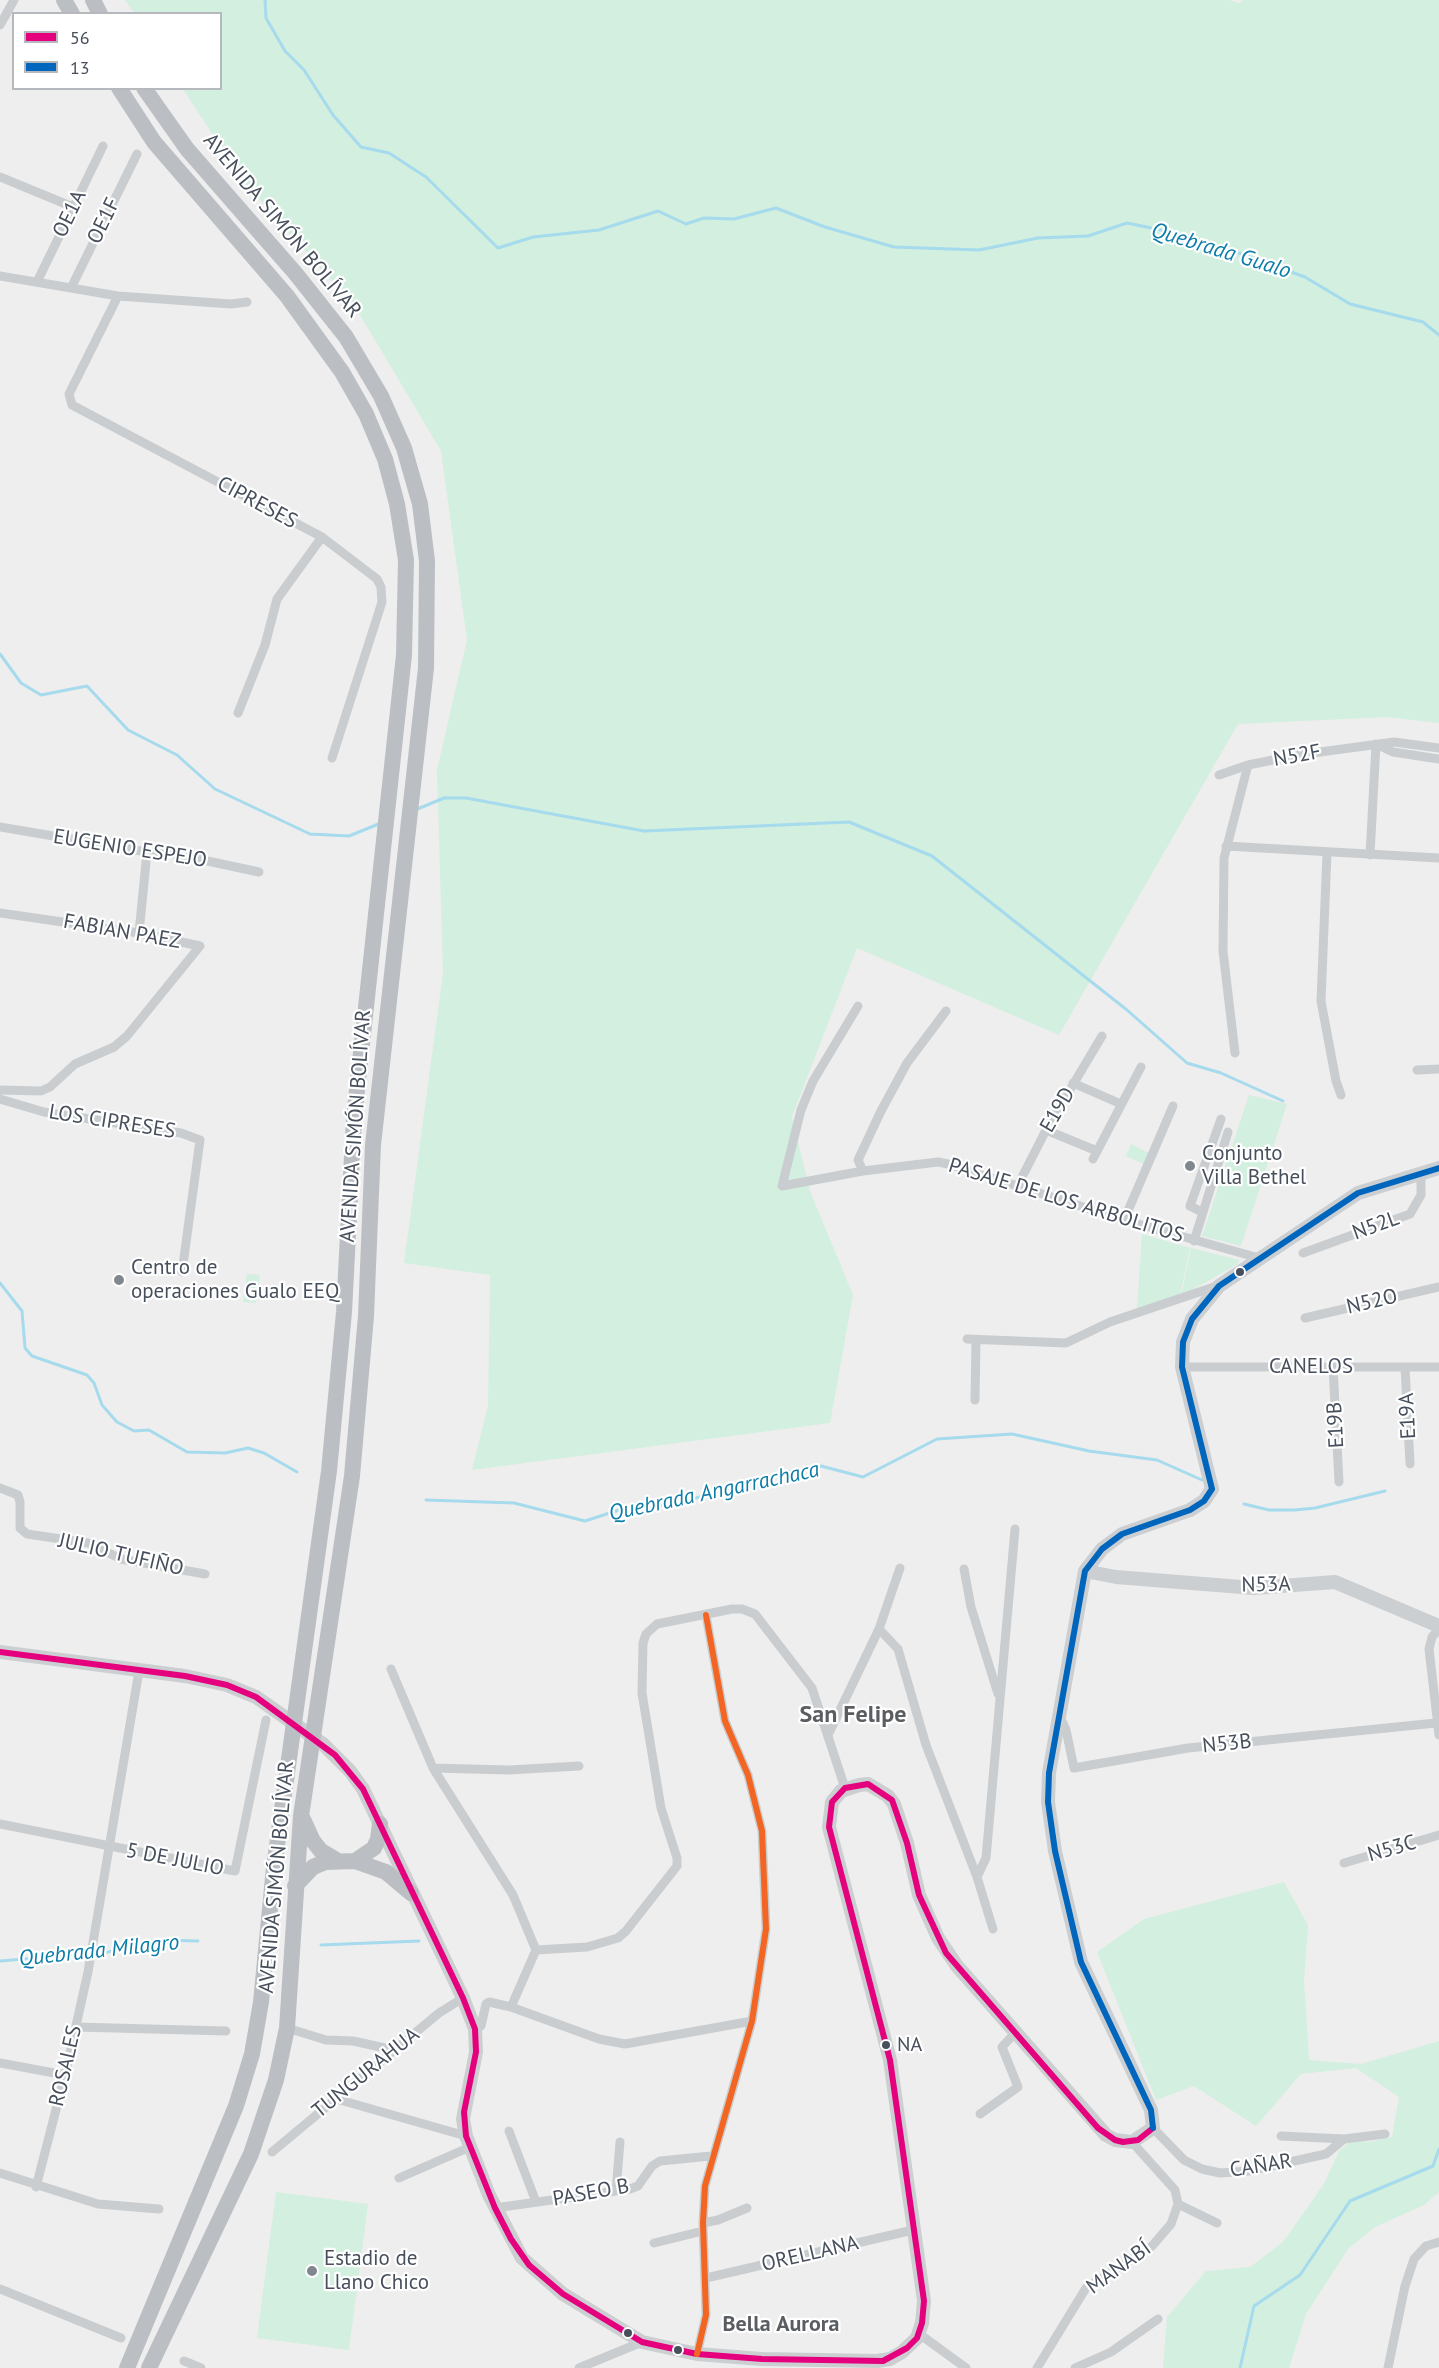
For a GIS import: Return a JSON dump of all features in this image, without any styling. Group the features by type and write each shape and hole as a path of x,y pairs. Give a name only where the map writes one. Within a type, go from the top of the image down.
{"highway":[{"name":"AVENIDA SIMÓN BOLÍVAR","path":"120,90 154,142 287,297 329,352 366,414 385,459 397,504 406,560 404,655 354,1118 344,1312 329,1471 288,1764 261,2002 252,2054 236,2106 124,2367"},
{"name":"AVENIDA SIMÓN BOLÍVAR","path":"145,90 187,149 296,274 346,337 381,396 404,448 420,504 427,561 426,668 373,1145 366,1316 352,1476 319,1705 307,1768 296,1886 287,2028 276,2080 251,2154 149,2368"},
{"path":"302,1816 313,1841 321,1851 338,1861"},
{"path":"355,1861 374,1848 380,1824"},
{"path":"296,1886 313,1868 338,1861 355,1861 386,1872 411,1893"}],"street":[{"path":"0,25 14,0"},
{"name":"OE1A","path":"37,282 103,146"},
{"name":"OE1F","path":"71,288 137,154"},
{"path":"0,177 73,207"},
{"path":"0,276 118,296 231,304 247,302"},
{"name":"CIPRESES","path":"118,296 69,394 72,405 322,537 377,579 382,595 332,758"},
{"path":"238,713 265,645 278,599 322,537"},
{"name":"N52F","path":"1219,775 1248,765 1376,744 1395,742 1439,748"},
{"path":"1370,855 1376,744"},
{"name":"N52F","path":"1376,744 1393,752 1439,759"},
{"path":"1235,1053 1223,951 1226,846 1248,765"},
{"name":"EUGENIO ESPEJO","path":"0,827 147,852 170,853 259,872"},
{"path":"1226,846 1439,858"},
{"path":"139,933 147,852"},
{"path":"1328,853 1321,1001 1336,1081 1341,1095"},
{"name":"FABIAN PAEZ","path":"0,914 139,933 200,946 127,1036 114,1047 75,1064 50,1086 41,1090 0,1090"},
{"name":"PASAJE DE LOS ARBOLITOS","path":"858,1005 813,1081 801,1110 782,1186 863,1171 938,1162 1124,1220 1258,1258"},
{"path":"863,1171 858,1160 881,1111 907,1063 946,1011"},
{"name":"E19D","path":"1017,1187 1046,1130 1102,1036"},
{"path":"1046,1130 1095,1155 1142,1067"},
{"path":"1417,1070 1439,1069"},
{"path":"1073,1083 1121,1104"},
{"name":"LOS CIPRESES","path":"0,1100 52,1113 181,1133 200,1140 182,1272"},
{"path":"1124,1220 1173,1106"},
{"path":"1202,1212 1190,1206 1221,1119"},
{"path":"1194,1240 1228,1132"},
{"path":"0,1652 207,1679 256,1697 335,1755 363,1789 463,1998 475,2029 476,2052 464,2112 468,2141 495,2208 522,2258 563,2294 642,2342 698,2354 818,2364 890,2359 908,2348 918,2333 924,2315 924,2301 890,2060 829,1827 832,1802 837,1793 845,1788 868,1785 892,1800 907,1843 919,1895 938,1938 957,1966 1098,2128 1115,2140 1132,2142 1153,2128 1151,2110 1081,1962 1055,1851 1048,1786 1085,1571 1102,1549 1122,1534 1190,1510 1204,1501 1212,1489 1182,1367 1183,1342 1192,1318 1220,1286 1258,1258 1359,1192 1439,1168"},
{"name":"N52L","path":"1303,1253 1410,1214 1421,1196 1421,1174"},
{"path":"975,1400 972,1340 1066,1343 1110,1322 1220,1286"},
{"name":"N52O","path":"1305,1318 1439,1287"},
{"name":"CANELOS","path":"1182,1367 1439,1367"},
{"name":"E19B","path":"1333,1367 1339,1482"},
{"name":"E19A","path":"1405,1367 1410,1464"},
{"name":"JULIO TUFIÑO","path":"0,1488 18,1495 20,1528 27,1534 88,1543 121,1559 205,1574"},
{"path":"977,1877 986,1858 1015,1529"},
{"path":"829,1733 879,1629 900,1568"},
{"path":"964,1569 971,1607 1000,1700"},
{"name":"N53A","path":"1085,1571 1116,1577 1254,1588 1335,1582 1439,1628"},
{"path":"536,1950 587,1947 618,1938 675,1870 678,1862 661,1808 642,1693 641,1651 646,1635 657,1624 742,1609 755,1614 807,1679 817,1698 845,1788"},
{"path":"698,2354 706,2315 703,2227 705,2186 711,2156 752,2021 766,1929 762,1831 748,1775 724,1721 706,1615"},
{"path":"1439,1628 1432,1637 1430,1649 1436,1724 1439,1735"},
{"path":"879,1629 898,1649 926,1745 977,1877 993,1929"},
{"path":"391,1669 433,1768 513,1895 536,1950 511,2007"},
{"name":"ROSALES","path":"36,2187 65,2075 93,1944 139,1671"},
{"name":"N53B","path":"1060,1717 1066,1730 1074,1767 1188,1748 1436,1724"},
{"name":"5 DE JULIO","path":"0,1824 235,1871 266,1720"},
{"path":"433,1768 509,1770 579,1766"},
{"name":"N53C","path":"1344,1863 1439,1835"},
{"name":"TUNGURAHUA","path":"272,2152 333,2098 439,2013 463,1998"},
{"path":"475,2029 482,2023 486,2004 489,2002 511,2007 592,2036 625,2044 752,2021"},
{"path":"76,2027 226,2031"},
{"path":"287,2028 326,2040 353,2041 394,2050"},
{"path":"980,2114 1018,2087 1002,2047 1015,2033"},
{"path":"0,2063 65,2075"},
{"path":"333,2098 468,2141"},
{"name":"CAÑAR","path":"1153,2128 1184,2160 1202,2169 1220,2173 1249,2170 1326,2154 1344,2139"},
{"path":"509,2131 536,2202"},
{"path":"1281,2136 1344,2139 1385,2134"},
{"path":"399,2178 468,2141"},
{"path":"616,2192 620,2142"},
{"path":"1132,2142 1175,2190 1178,2204 1217,2223"},
{"name":"PASEO B","path":"495,2208 616,2192 638,2186 652,2166 660,2161 711,2156"},
{"path":"0,2173 36,2187 98,2204 159,2209"},
{"name":"MANABÍ","path":"1037,2368 1086,2288 1152,2246 1171,2224 1178,2204"},
{"path":"654,2243 703,2227 747,2208"},
{"name":"ORELLANA","path":"706,2278 913,2230"},
{"path":"1388,2368 1404,2286 1414,2259 1426,2246 1439,2242"},
{"path":"0,2289 121,2338"},
{"path":"1075,2368 1111,2352 1158,2319"},
{"path":"918,2333 966,2368"},
{"path":"579,2368 642,2342"},
{"path":"184,2361 201,2368"}],"green space":[{"path":"125,0 1229,0 1240,3 1243,0 1439,0 1439,723 1386,717 1238,724 1059,1035 857,948 792,1117 810,1191 853,1295 830,1423 472,1470 488,1406 490,1275 404,1263 443,973 437,770 467,640 441,451 356,308 243,181 184,90 222,90 222,12 133,12"},
{"path":"1249,1095 1287,1104 1241,1246 1202,1236"},
{"path":"1131,1144 1149,1153 1143,1164 1126,1156"},
{"path":"1142,1234 1190,1248 1180,1296 1137,1309"},
{"path":"1191,1248 1239,1260 1238,1264 1181,1296"},
{"path":"247,1274 260,1275 256,1303 243,1302"},
{"path":"1284,1882 1308,1925 1304,1980 1309,2060 1361,2064 1439,2041 1439,2192 1424,2205 1375,2227 1348,2249 1306,2314 1289,2368 1163,2368 1167,2317 1206,2271 1250,2267 1283,2242 1324,2184 1339,2151 1352,2140 1370,2142 1392,2137 1399,2097 1356,2068 1301,2074 1256,2126 1194,2086 1156,2100 1097,1952 1144,1919"},
{"name":"Estadio de Llano Chico","path":"276,2192 368,2204 349,2350 257,2338"}],"waterway":[{"name":"Quebrada Gualo","path":"265,0 266,18 285,51 304,70 333,115 361,147 389,153 426,177 498,248 533,237 599,230 658,211 686,224 704,218 734,219 776,208 825,227 894,247 979,250 1038,238 1088,236 1127,223 1181,234 1236,252 1305,277 1350,304 1423,322 1439,335"},
{"path":"0,654 21,683 41,695 87,686 128,730 177,755 215,789 310,834 349,836 381,823"},
{"path":"415,810 444,798 466,798 644,831 849,822 932,856 1127,1010 1187,1063 1221,1073 1283,1101"},
{"name":"Quebrada Angarrachaca","path":"0,1283 22,1311 25,1348 32,1356 87,1375 94,1383 102,1405 117,1422 134,1431 149,1430 187,1452 225,1453 248,1448 264,1453 297,1472"},
{"name":"Quebrada Angarrachaca","path":"426,1500 514,1503 585,1521 619,1510 630,1513 713,1494 778,1474 821,1466 863,1477 937,1439 1012,1434 1089,1451 1157,1460 1202,1480"},
{"name":"Quebrada Angarrachaca","path":"1244,1504 1269,1510 1295,1510 1315,1508 1385,1491"},
{"name":"Quebrada Milagro","path":"0,1961 108,1952 156,1940 198,1941"},
{"name":"Quebrada Milagro","path":"321,1945 419,1941"},
{"path":"1240,2368 1254,2306 1300,2275 1350,2201 1433,2166 1439,2149"}],"transit line":[{"name":"13","path":"1153,2128 1151,2110 1081,1962 1055,1851 1048,1802 1049,1773 1085,1571 1102,1549 1122,1534 1190,1510 1204,1501 1212,1489 1182,1367 1183,1342 1192,1319 1219,1286 1358,1193 1439,1168"},
{"path":"697,2354 706,2315 703,2223 705,2186 752,2021 766,1929 762,1831 748,1775 725,1721 706,1615"},
{"name":"56","path":"0,1652 185,1676 227,1685 256,1697 335,1755 363,1789 463,1998 475,2029 476,2052 464,2112 466,2136 495,2208 511,2239 529,2265 563,2294 642,2342 697,2354 762,2359 883,2361 907,2348 917,2338 922,2323 924,2301 890,2060 829,1827 832,1802 845,1788 868,1784 892,1800 907,1843 919,1895 946,1953 1098,2128 1115,2140 1123,2142 1138,2140 1153,2128"}],"place":[{"name":"Conjunto Villa Bethel","path":"1190,1166"},
{"name":"Centro de operaciones Gualo EEQ","path":"119,1280"},
{"name":"NA","path":"886,2045"},
{"name":"Estadio de Llano Chico","path":"312,2271"}],"district":[{"name":"San Felipe","path":"853,1715"},
{"name":"Bella Aurora","path":"781,2325"}]}
